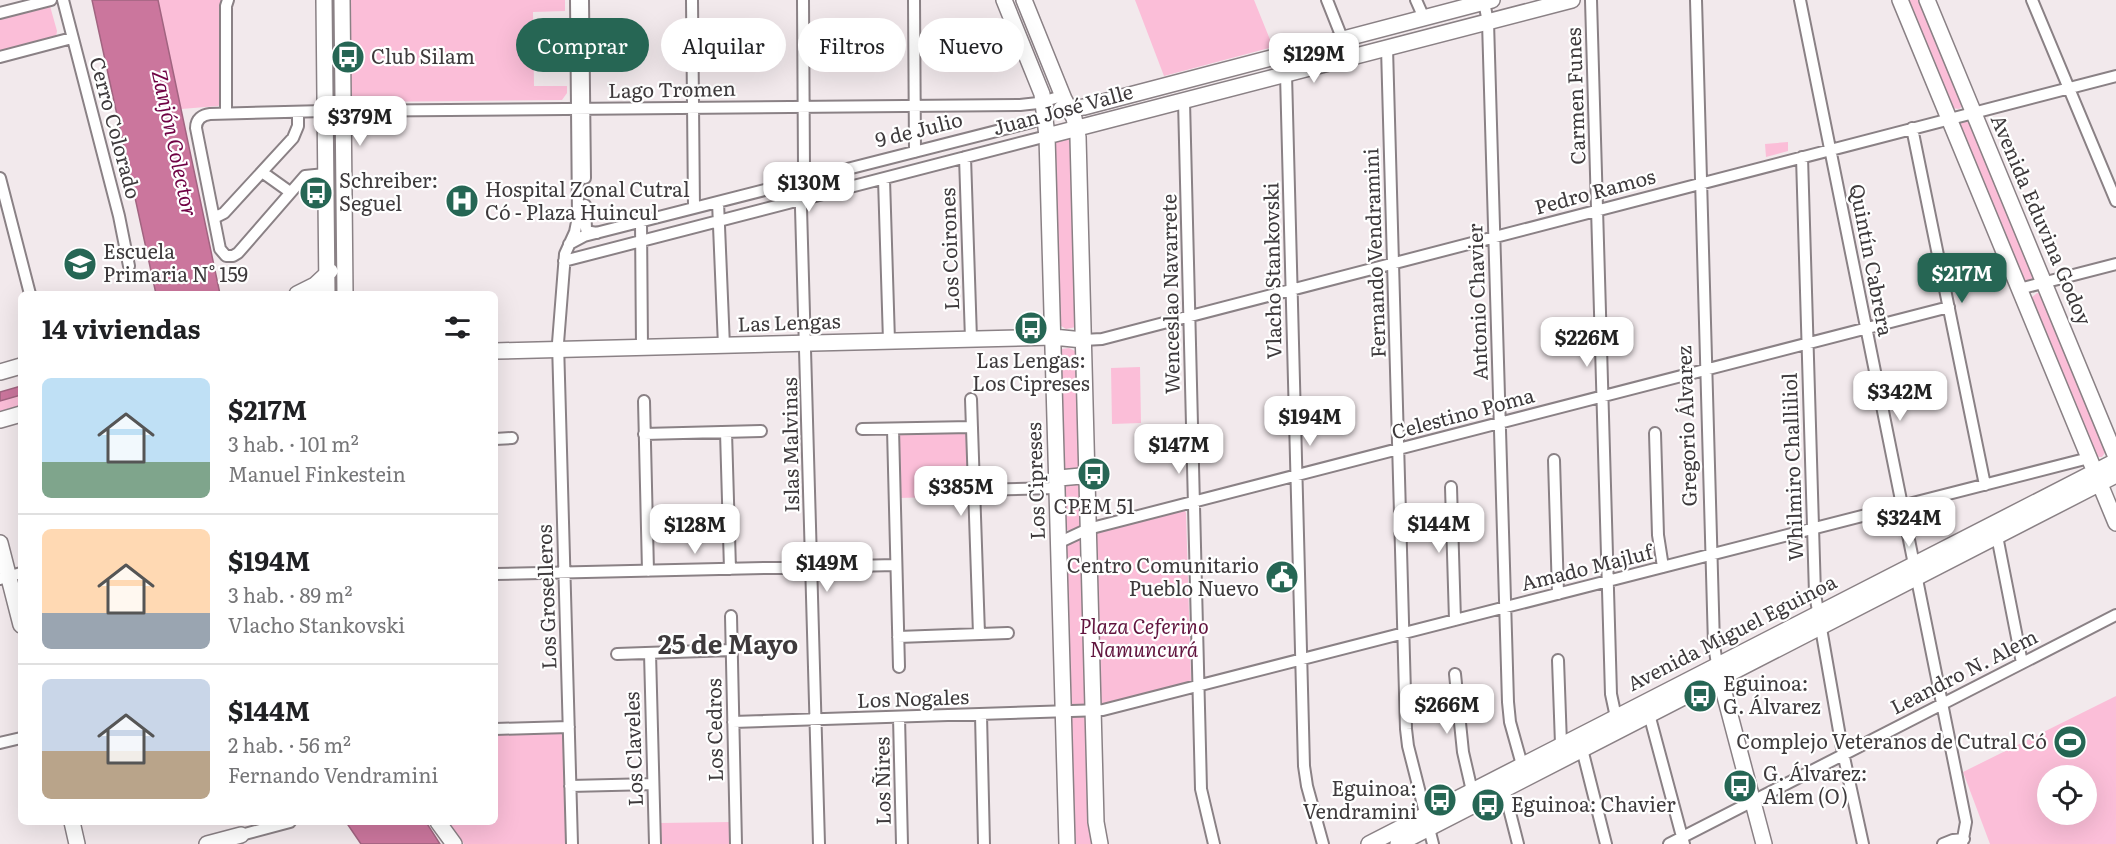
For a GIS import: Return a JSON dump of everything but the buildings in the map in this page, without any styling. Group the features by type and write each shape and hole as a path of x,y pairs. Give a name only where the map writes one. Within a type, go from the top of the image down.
{"main road":[{"path":"324,0 327,291"},
{"path":"342,0 344,287"},
{"name":"Los Cipreses","path":"1004,0 1044,109 1047,136 1067,844"},
{"path":"1024,0 1076,129 1096,822 1100,844"},
{"name":"Juan José Valle","path":"1047,136 1572,0"},
{"path":"1900,0 2116,523"},
{"name":"Avenida Eduvina Godoy","path":"1927,0 2116,459"},
{"name":"9 de Julio","path":"1044,109 1056,110 1066,102 1084,107 1488,1"},
{"path":"303,291 315,285 332,270 342,272 344,287"},
{"name":"Las Lengas","path":"498,351 1053,337 1083,340"},
{"path":"0,372 18,367"},
{"path":"0,420 18,415"},
{"name":"Avenida Miguel Eguinoa","path":"1398,844 1427,821 1472,791 1523,772 1819,620 2116,459"},
{"name":"Avenida Miguel Eguinoa","path":"1915,570 1997,536 2094,471 2116,475"},
{"path":"1057,485 1060,478 1083,477 1087,481"},
{"path":"0,543 18,612"},
{"name":"Avenida Miguel Eguinoa","path":"1617,723 1649,714 1718,671"},
{"name":"Gregorio Álvarez","path":"1718,671 1764,844"},
{"name":"Avenida Miguel Eguinoa","path":"1369,844 1504,789 1561,744 1580,742"},
{"path":"73,825 77,844"},
{"path":"440,825 454,844"},
{"path":"207,844 240,834"}],"street":[{"path":"0,13 51,0"},
{"name":"Cerro Colorado","path":"63,0 121,221 129,266"},
{"path":"226,114 226,6 228,0"},
{"path":"576,0 585,225 589,231 600,232"},
{"path":"580,109 584,0"},
{"path":"692,0 694,208"},
{"name":"Islas Malvinas","path":"802,0 802,190 819,844"},
{"path":"914,0 915,152"},
{"path":"1327,0 1350,58"},
{"path":"1416,0 1424,18"},
{"name":"Carmen Funes","path":"1591,0 1611,694 1617,723"},
{"name":"Gregorio Álvarez","path":"1696,0 1714,645 1718,671"},
{"name":"Quintín Cabrera","path":"1800,0 1966,822 1963,842"},
{"path":"2032,0 2116,201"},
{"name":"Antonio Chavier","path":"1488,1 1508,709 1523,772"},
{"path":"0,57 72,38"},
{"name":"Fernando Vendramini","path":"1388,48 1407,735 1432,844"},
{"name":"Vlacho Stankovski","path":"1282,55 1286,74 1304,771 1323,844"},
{"name":"Pedro Ramos","path":"1083,340 1099,340 2116,76"},
{"name":"Wenceslao Navarrete","path":"1184,101 1202,794 1214,844"},
{"path":"1020,105 1026,108 1027,117 1021,125"},
{"name":"Lago Tromen","path":"214,218 196,128 199,118 206,114 1020,105 1044,109"},
{"name":"Los Groselleros","path":"572,844 558,350 564,261 578,217 580,109"},
{"name":"9 de Julio","path":"569,244 600,232 718,202 802,190 915,152 1021,125 1044,109"},
{"path":"298,112 295,136 224,213 214,218 221,251 228,256 238,253 306,175 326,174"},
{"path":"1912,128 1985,485"},
{"name":"Juan José Valle","path":"564,261 719,221 802,190 884,179 1047,136"},
{"name":"Los Coirones","path":"965,157 971,339"},
{"name":"Whilmiro Challiliol","path":"1802,157 1815,594 1863,844"},
{"path":"262,172 291,192"},
{"path":"0,178 29,291"},
{"path":"884,179 889,341"},
{"path":"718,202 724,346"},
{"path":"642,222 642,348"},
{"path":"2019,289 2116,264"},
{"name":"Celestino Poma","path":"1058,543 1088,529 1948,307"},
{"path":"971,399 979,634"},
{"path":"644,401 648,571"},
{"path":"862,429 972,427"},
{"path":"893,429 899,667"},
{"path":"645,434 761,431"},
{"path":"726,432 730,569"},
{"path":"1655,433 1658,535 1663,567"},
{"path":"498,438 512,438"},
{"path":"1554,460 1558,594"},
{"name":"Amado Majluf","path":"1093,711 1106,710 1985,485 2094,471"},
{"path":"974,490 1057,485"},
{"path":"1451,487 1455,620"},
{"path":"1997,536 2022,663"},
{"path":"498,574 896,565"},
{"name":"Leandro N. Alem","path":"1669,844 1683,841 1753,801 2116,615"},
{"name":"Los Cedros","path":"730,616 736,844"},
{"path":"898,637 1008,633"},
{"path":"617,654 732,650"},
{"name":"Los Claveles","path":"650,652 655,844"},
{"path":"1558,660 1561,744"},
{"path":"1455,674 1463,752 1472,791"},
{"name":"Los Nogales","path":"733,722 1093,711"},
{"path":"1649,714 1683,841"},
{"path":"981,715 984,844"},
{"name":"Los Ñires","path":"899,717 902,844"},
{"path":"498,729 568,727"},
{"path":"0,743 18,739"},
{"path":"1580,742 1606,844"},
{"path":"570,786 653,783"},
{"path":"1504,789 1518,844"},
{"path":"240,834 278,825"},
{"path":"1943,844 1953,840 1963,842"}],"green space":[{"path":"158,0 223,0 222,103 218,106 181,109"},
{"path":"351,0 565,0 565,11 533,12 533,18 516,18 516,72 534,72 534,86 567,86 567,93 562,100 356,102 351,98"},
{"path":"1135,0 1254,0 1273,47 1164,76"},
{"path":"1906,0 1923,0 1963,106 1959,109 1952,108"},
{"path":"50,6 57,31 56,37 0,52 0,17"},
{"path":"1966,120 1971,121 2033,281 2023,281 1959,128"},
{"path":"1071,136 1076,327 1066,329 1058,324 1052,145 1055,139"},
{"path":"1788,142 1788,151 1766,157 1765,144"},
{"path":"2037,293 2042,294 2107,450 2102,457 2096,457 2031,298"},
{"path":"1069,348 1077,352 1082,474 1064,473 1059,352"},
{"path":"1140,367 1141,423 1112,424 1111,368"},
{"path":"18,396 18,410 0,415 0,401"},
{"path":"962,431 968,437 969,496 899,498 897,437 899,434"},
{"path":"1081,481 1083,527 1069,531 1065,528 1062,482"},
{"name":"Plaza Ceferino Namuncurá","path":"1184,509 1186,513 1191,681 1102,706 1100,704 1095,533"},
{"path":"1078,539 1083,542 1086,706 1071,706 1068,702 1066,542"},
{"name":"Complejo Veteranos de Cutral Có","path":"2116,696 2116,844 1990,844 1963,772"},
{"path":"1076,716 1087,719 1095,844 1071,844 1070,719"},
{"path":"561,732 564,734 568,844 464,844 449,825 498,825 498,733"},
{"path":"732,822 732,844 660,844 660,823"}],"water":[{"name":"Zanjón Colector","path":"92,0 158,0 219,291 155,291"},
{"path":"18,387 18,396 0,401 0,392"},
{"path":"348,825 428,825 440,844 361,844"}],"place":[{"name":"Club Silam","path":"348,57"},
{"name":"Schreiber: Seguel","path":"316,193"},
{"name":"Hospital Zonal Cutral Có - Plaza Huincul","path":"462,201"},
{"name":"Escuela Primaria N° 159","path":"80,264"},
{"name":"Las Lengas: Los Cipreses","path":"1031,328"},
{"name":"CPEM 51","path":"1094,474"},
{"name":"Centro Comunitario Pueblo Nuevo","path":"1282,577"},
{"name":"Eguinoa: G. Álvarez","path":"1700,696"},
{"name":"Complejo Veteranos de Cutral Có","path":"2070,742"},
{"name":"G. Álvarez: Alem (O)","path":"1740,786"},
{"name":"Eguinoa: Vendramini","path":"1440,800"},
{"name":"Eguinoa: Chavier","path":"1488,805"}],"district":[{"name":"25 de Mayo","path":"728,645"}]}
